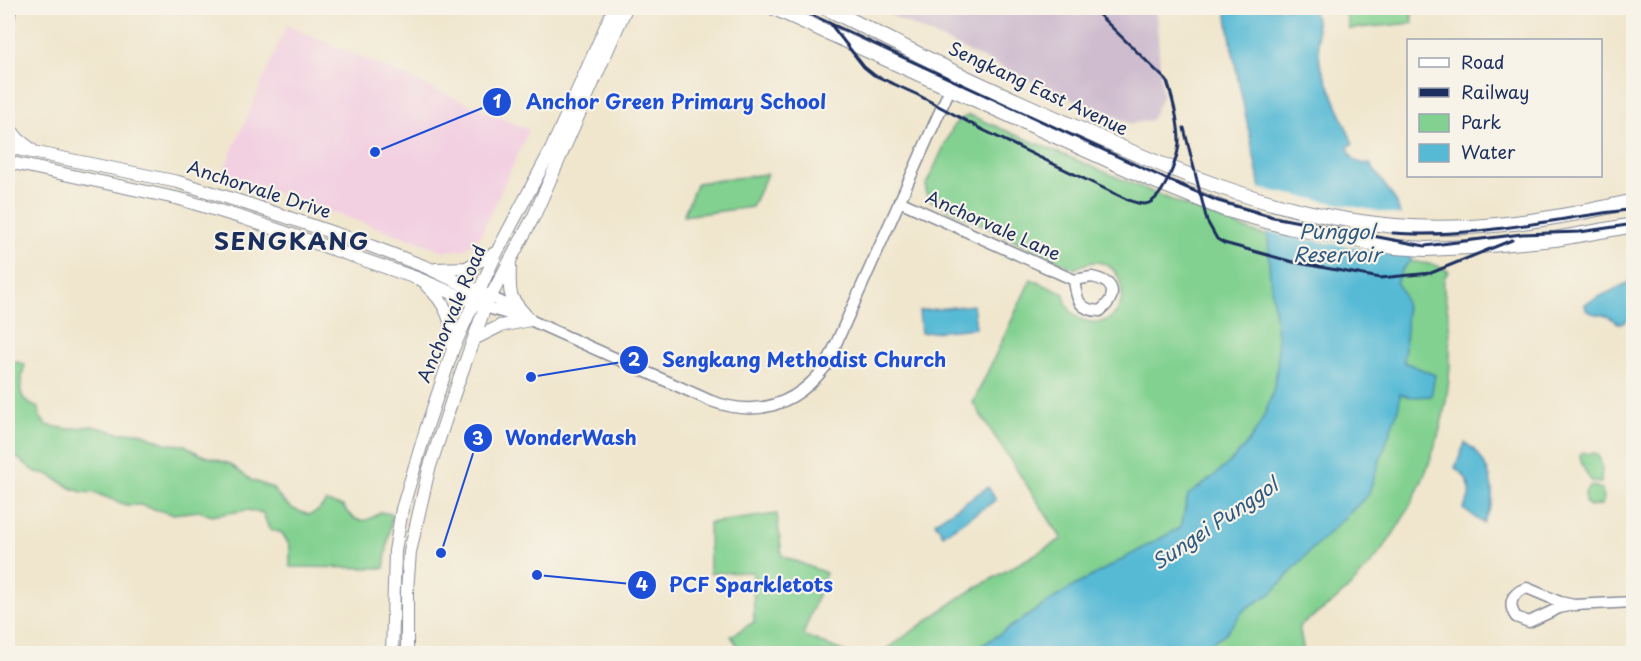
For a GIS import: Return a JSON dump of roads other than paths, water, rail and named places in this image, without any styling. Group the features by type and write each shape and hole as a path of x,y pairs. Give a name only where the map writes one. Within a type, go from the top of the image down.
{"main road":[{"name":"Sengkang East Avenue","path":"774,8 1150,179 1238,213 1288,227 1395,247 1425,249 1555,239 1634,225"},
{"name":"Sengkang East Avenue","path":"826,8 957,73 1167,169 1239,195 1346,220 1424,228 1518,222 1634,201"}],"street":[{"path":"8,22 11,8"},
{"name":"Anchorvale Road","path":"407,654 406,590 416,517 432,459 474,339 482,300 497,252 551,150 614,8"},
{"name":"Anchorvale Road","path":"392,654 394,568 402,509 453,350 482,300 510,264 562,154 626,8"},
{"name":"Anchorvale Lane","path":"482,300 729,408 750,410 774,406 813,383 826,366 957,73"},
{"path":"8,126 18,139 36,153"},
{"name":"Anchorvale Drive","path":"8,147 178,182 363,243 426,267 482,300"},
{"name":"Anchorvale Drive","path":"8,162 180,200 243,218 482,300"},
{"path":"8,174 23,165"},
{"name":"Anchorvale Lane","path":"899,201 1074,280"},
{"path":"426,267 441,270 466,268 497,252"},
{"path":"510,264 510,294 513,301 530,320"},
{"path":"419,279 438,296 449,313 453,331 453,350"},
{"path":"474,339 500,326 530,320"},
{"path":"1574,604 1559,608 1529,622 1516,617 1511,608 1513,597 1517,592 1527,588 1560,602 1574,604 1634,602"}],"water":[{"name":"Punggol Reservoir","path":"1226,8 1312,8 1316,20 1320,64 1353,144 1348,147 1351,155 1358,162 1370,164 1396,201 1411,260 1402,270 1396,283 1401,290 1406,309 1404,362 1435,375 1431,396 1411,397 1400,394 1399,406 1368,495 1309,552 1272,593 1245,609 1226,633 1195,653 969,654 1067,590 1181,527 1188,495 1217,474 1243,449 1267,409 1277,373 1278,355 1268,237"},
{"path":"1633,280 1633,315 1623,323 1586,310 1585,304"},
{"path":"973,305 976,328 921,333 919,311"},
{"path":"1465,443 1478,454 1490,479 1491,506 1483,523 1463,509 1470,492 1465,477 1455,468"},
{"path":"988,487 996,500 943,535 935,522"}],"railway":[{"path":"797,8 1164,178 1218,201 1273,217 1425,246 1522,234 1580,232 1634,224"},
{"path":"832,26 864,67 874,75 1126,199 1144,204 1151,202 1163,188 1176,158 1179,134 1173,103 1167,81 1095,11"},
{"path":"1184,128 1207,221 1217,239 1224,243 1293,262 1380,278 1431,273 1512,240"},
{"path":"1393,233 1453,233 1513,227 1634,209"}],"place":[{"name":"Anchor Green Primary School","path":"375,152"},
{"name":"Sengkang Methodist Church","path":"531,377"},
{"name":"WonderWash","path":"441,553"},
{"name":"PCF Sparkletots","path":"537,575"}],"district":[{"name":"SENGKANG","path":"292,242"}],"water label":[{"name":"Sungei Punggol","path":"1215,524"}]}
